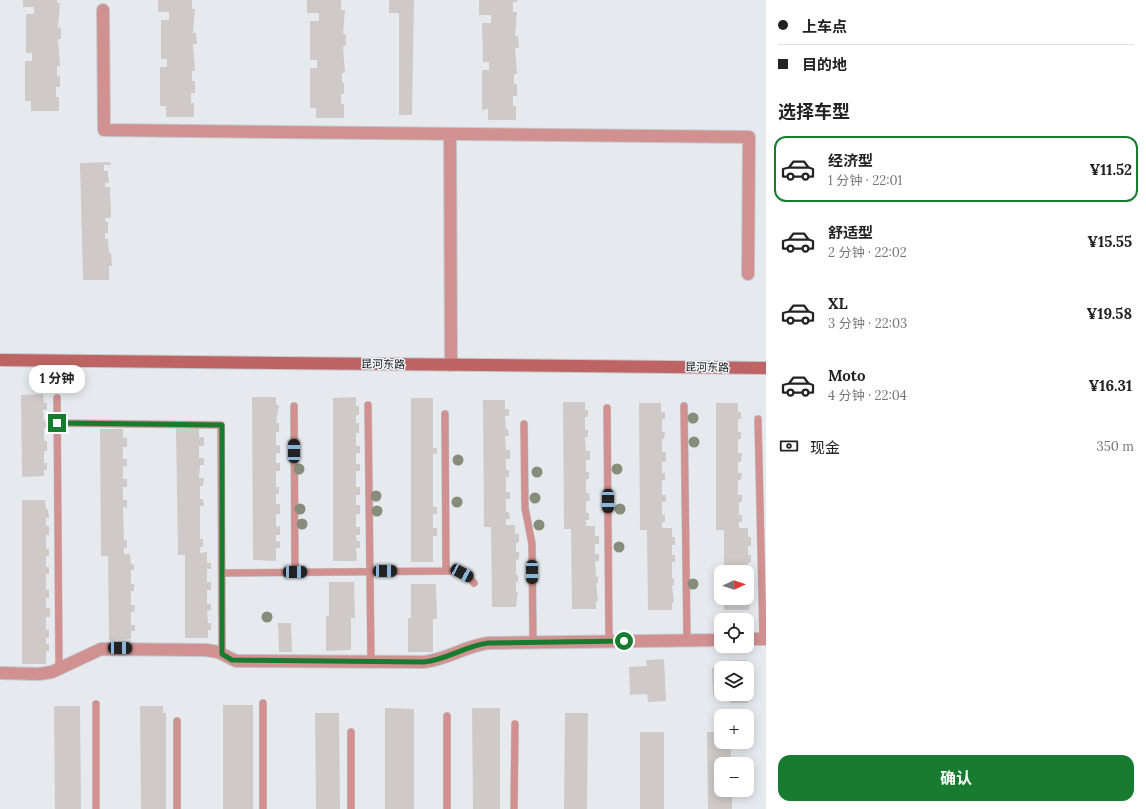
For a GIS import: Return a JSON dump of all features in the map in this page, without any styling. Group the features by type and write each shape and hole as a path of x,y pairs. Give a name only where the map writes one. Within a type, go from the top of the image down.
{"street":[{"path":"103,10 104,130 748,137 748,274"},
{"path":"450,134 451,365"},
{"name":"昆河东路","path":"0,360 766,368"},
{"path":"0,673 39,674 59,668 106,648 206,650 222,654 236,661 429,662 479,644 714,640"}],"lane":[{"path":"57,398 59,668"},
{"path":"368,405 371,662"},
{"path":"294,406 295,572"},
{"path":"684,406 687,640"},
{"path":"607,408 608,641"},
{"path":"445,414 446,570"},
{"path":"758,419 764,639"},
{"path":"57,423 222,425 222,654"},
{"path":"524,424 525,508 532,544 533,642"},
{"path":"222,573 446,570 462,573 469,577 474,583"},
{"path":"263,702 263,809"},
{"path":"96,704 96,809"},
{"path":"447,716 447,809"},
{"path":"177,721 177,809"},
{"path":"514,809 515,724"},
{"path":"351,732 351,809"}],"building":[{"path":"23,0 57,0 57,3 60,3 58,28 61,27 61,39 58,39 60,66 57,66 57,76 60,75 60,87 56,87 56,97 59,97 59,111 31,111 31,101 25,101 25,61 32,61 32,53 26,53 26,14 34,14 34,7 23,7"},
{"path":"158,0 192,0 192,9 195,9 193,33 196,33 197,44 193,44 195,71 192,71 192,81 195,81 195,93 191,93 191,103 194,103 194,117 166,117 166,106 160,106 160,67 167,67 167,59 161,59 161,20 169,20 169,12 158,12"},
{"path":"307,0 341,0 341,10 345,10 343,34 346,34 346,46 343,46 345,73 342,73 344,94 341,94 341,104 344,104 344,118 316,118 316,108 310,108 310,68 317,68 317,60 310,60 310,21 319,21 319,13 307,13"},
{"path":"389,0 414,0 412,115 399,115 399,13 389,13"},
{"path":"479,0 517,0 517,2 513,2 513,12 517,12 515,36 518,36 519,48 515,48 517,74 514,74 514,84 517,84 517,96 513,96 513,106 516,106 516,120 488,120 488,109 482,110 482,70 489,70 489,62 483,62 482,23 491,23 491,15 479,15"},
{"path":"110,162 111,165 104,165 104,171 108,171 109,183 105,183 105,187 110,187 111,218 105,218 106,222 108,222 108,233 105,233 105,239 108,239 112,266 109,266 109,280 83,280 80,163"},
{"path":"43,394 44,403 47,403 47,410 43,410 44,421 47,421 47,428 44,428 44,441 47,441 47,451 44,451 44,463 47,463 47,470 44,470 44,476 22,477 21,395"},
{"path":"252,397 276,397 276,405 279,405 276,423 279,423 279,432 276,432 276,445 280,445 280,453 276,453 276,463 280,463 280,471 276,471 276,487 279,487 279,494 276,494 276,504 280,504 280,514 276,514 276,527 280,526 280,535 276,535 276,541 280,541 280,548 276,548 276,561 253,560"},
{"path":"356,397 356,406 359,406 359,415 356,415 356,423 359,423 359,433 356,433 356,446 360,446 360,453 356,453 356,464 360,464 360,471 356,471 356,487 360,487 360,495 356,495 356,505 360,505 360,514 356,514 356,527 360,527 360,535 356,535 357,541 360,541 360,548 356,548 357,561 333,561 333,398"},
{"path":"411,398 433,398 433,448 437,448 437,454 433,454 433,507 437,507 437,514 433,514 433,528 437,528 437,536 433,536 433,562 411,562"},
{"path":"483,400 505,400 505,409 509,409 509,416 505,416 506,429 508,429 509,436 505,436 506,450 510,450 510,459 506,459 506,470 509,470 509,477 506,477 506,492 510,492 510,499 506,499 506,512 509,512 510,519 506,519 506,525 515,525 515,534 519,534 519,542 516,543 516,552 519,552 519,559 516,560 516,575 518,575 518,582 516,582 516,592 518,592 516,607 492,607 491,527 484,527"},
{"path":"563,402 585,402 585,410 588,410 588,417 585,417 585,430 588,430 588,437 585,437 586,451 590,451 590,460 586,460 586,472 589,472 589,479 586,479 586,493 589,493 590,501 586,501 586,513 589,513 589,520 586,520 586,526 595,526 595,536 599,536 599,544 595,544 595,554 599,554 599,561 595,561 596,577 598,576 598,583 596,583 598,601 596,601 596,609 572,609 571,529 564,529"},
{"path":"639,403 661,403 661,412 665,412 665,419 662,419 662,432 665,432 664,439 662,439 662,452 666,452 666,462 662,462 662,473 665,473 665,480 662,480 662,495 666,495 666,502 662,502 662,515 665,515 665,522 662,522 662,528 672,528 672,537 675,537 675,545 672,545 672,555 675,555 675,562 672,562 674,602 672,603 672,610 648,610 647,530 640,530"},
{"path":"716,403 738,403 738,412 741,412 741,419 738,419 738,432 741,432 741,439 738,439 738,453 742,453 741,462 738,462 738,473 742,473 741,480 738,480 738,495 742,495 742,502 739,502 739,515 742,515 742,522 739,522 739,528 748,528 748,537 751,537 751,546 748,546 748,555 751,555 751,562 748,563 748,565 724,565 724,530 716,530"},
{"path":"176,428 199,428 199,437 204,437 204,446 199,446 199,458 204,458 204,465 200,465 199,478 204,478 203,486 200,486 200,499 203,499 204,506 200,506 200,539 203,539 203,547 200,547 200,553 207,552 207,563 211,563 211,569 207,569 207,582 211,582 211,590 207,590 207,604 211,604 211,610 207,611 208,623 211,623 211,630 208,630 208,638 185,638 185,555 178,555"},
{"path":"100,429 123,429 123,438 127,438 127,447 123,447 123,459 127,459 127,466 123,466 123,479 127,479 127,487 123,487 123,500 127,500 127,508 123,507 124,540 127,540 127,548 124,548 124,554 130,554 131,564 134,565 134,570 131,570 131,584 134,584 134,591 131,591 131,605 135,605 134,612 131,612 131,625 135,625 135,631 131,631 131,639 109,640 108,556 101,556"},
{"path":"22,500 45,500 46,509 48,509 49,518 46,518 46,526 49,526 49,535 46,535 46,549 49,549 49,556 46,556 46,567 49,567 49,574 46,574 46,590 49,590 49,598 46,598 46,608 50,608 50,617 46,617 46,630 49,630 49,638 46,638 46,644 49,644 49,651 46,651 46,664 22,664"},
{"path":"329,582 354,582 355,618 351,618 351,650 326,651 326,616 329,616"},
{"path":"411,584 436,584 437,619 433,619 433,652 408,652 408,618 411,618"},
{"path":"724,605 750,605 749,610 724,610"},
{"path":"278,623 291,623 292,652 279,652"},
{"path":"664,659 666,701 648,702 647,694 630,695 629,667 647,666 646,660"},
{"path":"712,668 714,668 713,696"},
{"path":"730,701 748,701 748,703 730,703"},
{"path":"223,705 253,705 253,809 223,809"},
{"path":"54,706 80,706 81,809 55,809"},
{"path":"140,706 163,706 163,713 166,713 166,809 141,809"},
{"path":"385,708 414,709 414,809 385,809"},
{"path":"472,708 500,708 500,809 473,809"},
{"path":"315,713 339,713 340,809 316,809"},
{"path":"565,713 588,713 587,809 564,809"},
{"path":"640,732 664,732 664,809 640,809"},
{"path":"707,732 714,732 714,749 731,749 731,757 714,757 714,797 732,797 732,809 708,809"}],"route":[{"path":"57,423 222,425 222,654 232,660 424,662 436,661 479,644 494,642 624,641"}]}
